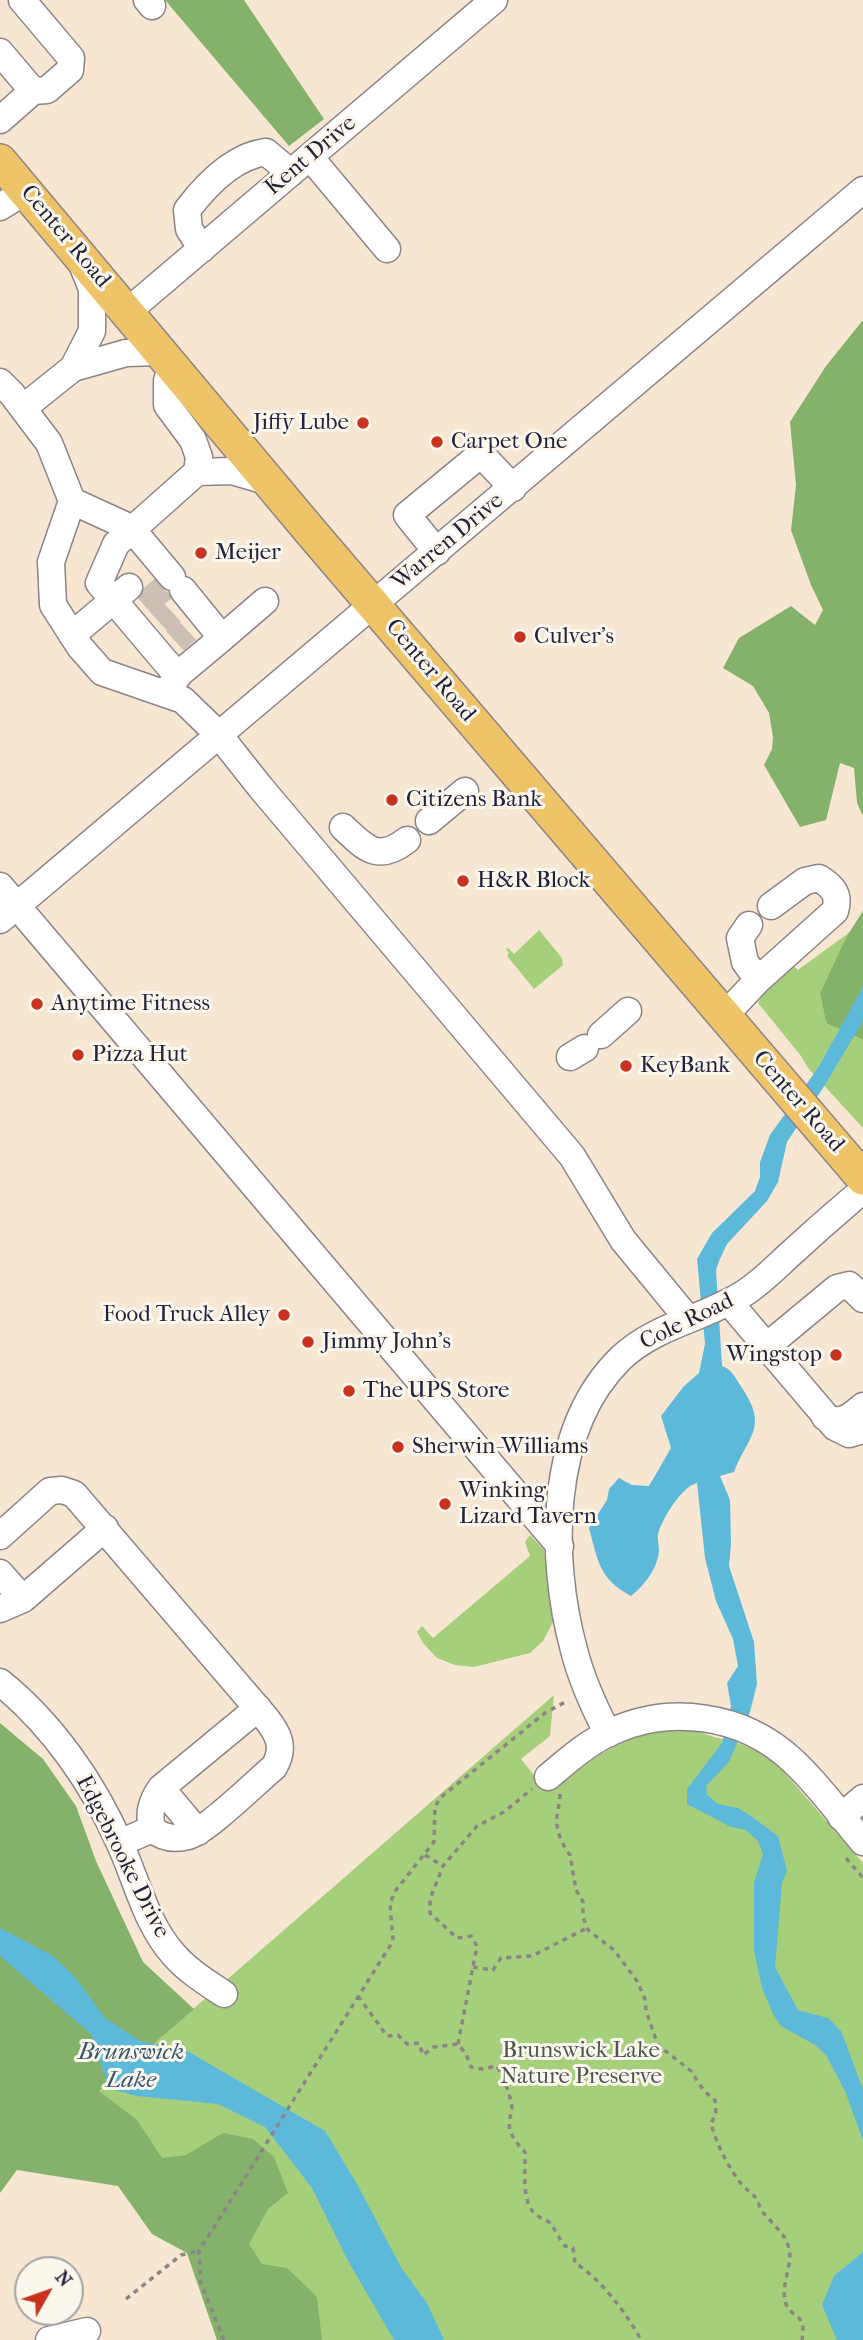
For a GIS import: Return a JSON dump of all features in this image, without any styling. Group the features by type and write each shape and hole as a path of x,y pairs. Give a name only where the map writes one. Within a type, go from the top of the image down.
{"main road":[{"name":"Center Road","path":"0,161 13,199 77,252 373,605 863,1178"}],"street":[{"path":"0,120 33,91 47,90 70,70 71,58 22,0"},
{"name":"Kent Drive","path":"127,312 494,0"},
{"path":"0,52 33,91"},
{"path":"202,249 189,229 187,210 200,193 237,162 251,154 266,152 278,159 300,165 387,249"},
{"name":"Warren Drive","path":"6,904 219,735 863,190"},
{"path":"73,368 92,331 92,289 77,252"},
{"path":"23,408 73,368 126,353 166,359 167,405 193,440 199,457 197,472"},
{"path":"0,382 49,443 72,501 51,562 53,605 72,635 102,673 173,684"},
{"path":"437,552 407,515 481,454 513,488"},
{"path":"222,638 99,583 116,544 197,472 232,471 270,482"},
{"path":"72,501 131,528 160,608 173,684 183,700 219,735 295,829 572,1156 623,1240 709,1311 767,1346 825,1417 841,1432 849,1434 863,1430"},
{"path":"173,684 265,601"},
{"path":"72,635 160,608"},
{"path":"429,821 465,791"},
{"path":"342,827 361,845 380,853 389,851 407,840"},
{"path":"723,1016 758,980 835,911 838,901 832,887 819,878 805,880 771,906"},
{"path":"6,904 560,1546"},
{"path":"749,925 740,938 745,962 758,980"},
{"path":"585,1047 628,1011"},
{"name":"Cole Road","path":"608,1734 574,1651 565,1607 560,1546 565,1470 572,1436 584,1407 601,1381 622,1357 647,1338 709,1311 754,1287 863,1190"},
{"path":"767,1346 837,1288 849,1285 863,1298"},
{"path":"825,1417 837,1422 844,1421 863,1406"},
{"path":"0,1536 50,1492 56,1489 69,1490 105,1528 258,1708 275,1730 281,1742 279,1759 274,1767 198,1832 174,1838 160,1836 152,1829 150,1818 151,1805 161,1788 258,1708"},
{"path":"0,1573 11,1604 105,1528"},
{"name":"Edgebrooke Drive","path":"0,1682 44,1724 72,1759 120,1843 144,1903 163,1941 184,1966 224,1994"},
{"path":"555,1779 568,1759 608,1734 654,1718 687,1716 729,1724 762,1738 793,1760 841,1816 851,1845"},
{"path":"161,1788 198,1832"},
{"path":"841,1816 863,1798"},
{"path":"120,1843 152,1829"},
{"path":"49,2340 87,2331"}],"path":[{"path":"224,2340 201,2283 199,2251 393,1941 390,1903 396,1890 434,1842 435,1807 440,1798 545,1713 567,1701"},
{"path":"457,2044 477,1946 471,1936 457,1938 430,1913 429,1899 443,1866 477,1826 555,1779 560,1810 556,1822 570,1856 587,1928 614,1950 637,1981 658,2045 691,2071 704,2091 715,2100 716,2112 711,2124 719,2146 741,2182 755,2197 760,2210 777,2227 790,2248 790,2270 784,2296 788,2308 801,2320 802,2340"},
{"path":"851,1845 863,1878"},
{"path":"425,1856 443,1866"},
{"path":"473,1967 493,1970 501,1958 532,1956 587,1928"},
{"path":"358,1995 387,2036 398,2035 407,2044 419,2043 424,2055 434,2047 457,2044"},
{"path":"457,2044 466,2054 471,2067 482,2069 497,2066 508,2087 513,2111 509,2122 517,2144 525,2152 527,2171 524,2185 531,2208 535,2214 549,2222 565,2246 572,2248 575,2263 588,2272 616,2302 642,2340"},
{"path":"126,2299 181,2255 199,2251"}],"green space":[{"path":"165,0 244,0 324,119 289,146"},
{"path":"863,320 863,816 857,803 854,768 840,763 826,820 800,827 764,765 772,749 769,713 753,686 723,668 739,638 791,606 815,625 823,610 791,530 796,485 790,422 826,366"},
{"path":"863,911 863,1040 826,1023 820,993 847,936"},
{"path":"539,930 562,958 563,965 534,989 507,956 509,953 506,949 514,954"},
{"path":"850,932 820,993 826,1023 863,1040 863,1128 808,1068 758,1003 775,974 789,962 798,970"},
{"path":"530,1535 544,1550 553,1622 543,1641 530,1653 474,1667 455,1665 437,1658 417,1632 422,1626 433,1638 530,1556 525,1542"},
{"name":"Brunswick Lake Nature Preserve","path":"554,1695 550,1736 521,1759 547,1791 615,1746 654,1731 696,1731 747,1746 777,1764 863,1863 863,2340 217,2340 187,2253 124,2171 30,2151"},
{"path":"0,1723 43,1759 76,1806 96,1861 143,1962 194,2009 99,2091 137,2120 162,2158 186,2155 223,2133 253,2139 274,2157 288,2193 268,2209 249,2244 262,2264 287,2268 317,2297 322,2340 217,2340 187,2253 152,2234 118,2186 17,2170 0,2193"}],"water":[{"path":"863,987 863,1021 787,1142 778,1182 767,1201 727,1244 716,1270 722,1366 728,1369 749,1399 755,1421 751,1438 734,1472 720,1476 730,1500 729,1566 754,1642 757,1684 750,1712 729,1762 706,1786 707,1795 718,1804 738,1808 778,1836 787,1871 782,1883 775,1967 798,2010 828,2018 841,2031 863,2089 863,2140 845,2091 826,2055 815,2045 781,2026 762,1988 754,1951 754,1883 763,1854 758,1841 746,1830 731,1827 687,1804 687,1789 722,1743 731,1706 727,1683 738,1666 733,1639 716,1601 705,1558 697,1483 679,1496 668,1512 658,1534 659,1550 653,1570 631,1596 612,1583 601,1568 589,1528 607,1500 609,1489 619,1478 632,1485 649,1486 671,1448 661,1416 684,1386 699,1373 705,1344 697,1259 712,1233 755,1191 760,1177 760,1162 770,1135 818,1068"},
{"name":"Brunswick Lake","path":"0,1928 53,1956 75,1977 105,2018 140,2041 189,2052 325,2131 357,2184 402,2269 427,2303 444,2340 394,2340 347,2259 312,2188 265,2127 218,2104 137,2096 114,2090 107,2081 91,2034 0,1956"},
{"path":"863,2252 863,2340 837,2340 822,2305 834,2276"}],"tunnel":[{"path":"144,605 174,579"},
{"path":"160,623 172,612"},
{"path":"175,641 187,630"}],"place":[{"name":"Jiffy Lube","path":"363,423"},
{"name":"Carpet One","path":"437,442"},
{"name":"Meijer","path":"201,553"},
{"name":"Culver's","path":"520,637"},
{"name":"Citizens Bank","path":"392,800"},
{"name":"H&R Block","path":"463,881"},
{"name":"Anytime Fitness","path":"37,1004"},
{"name":"Pizza Hut","path":"78,1055"},
{"name":"KeyBank","path":"626,1066"},
{"name":"Food Truck Alley","path":"284,1315"},
{"name":"Jimmy John's","path":"308,1342"},
{"name":"Wingstop","path":"836,1355"},
{"name":"The UPS Store","path":"349,1391"},
{"name":"Sherwin-Williams","path":"398,1447"},
{"name":"Winking Lizard Tavern","path":"445,1504"}]}
